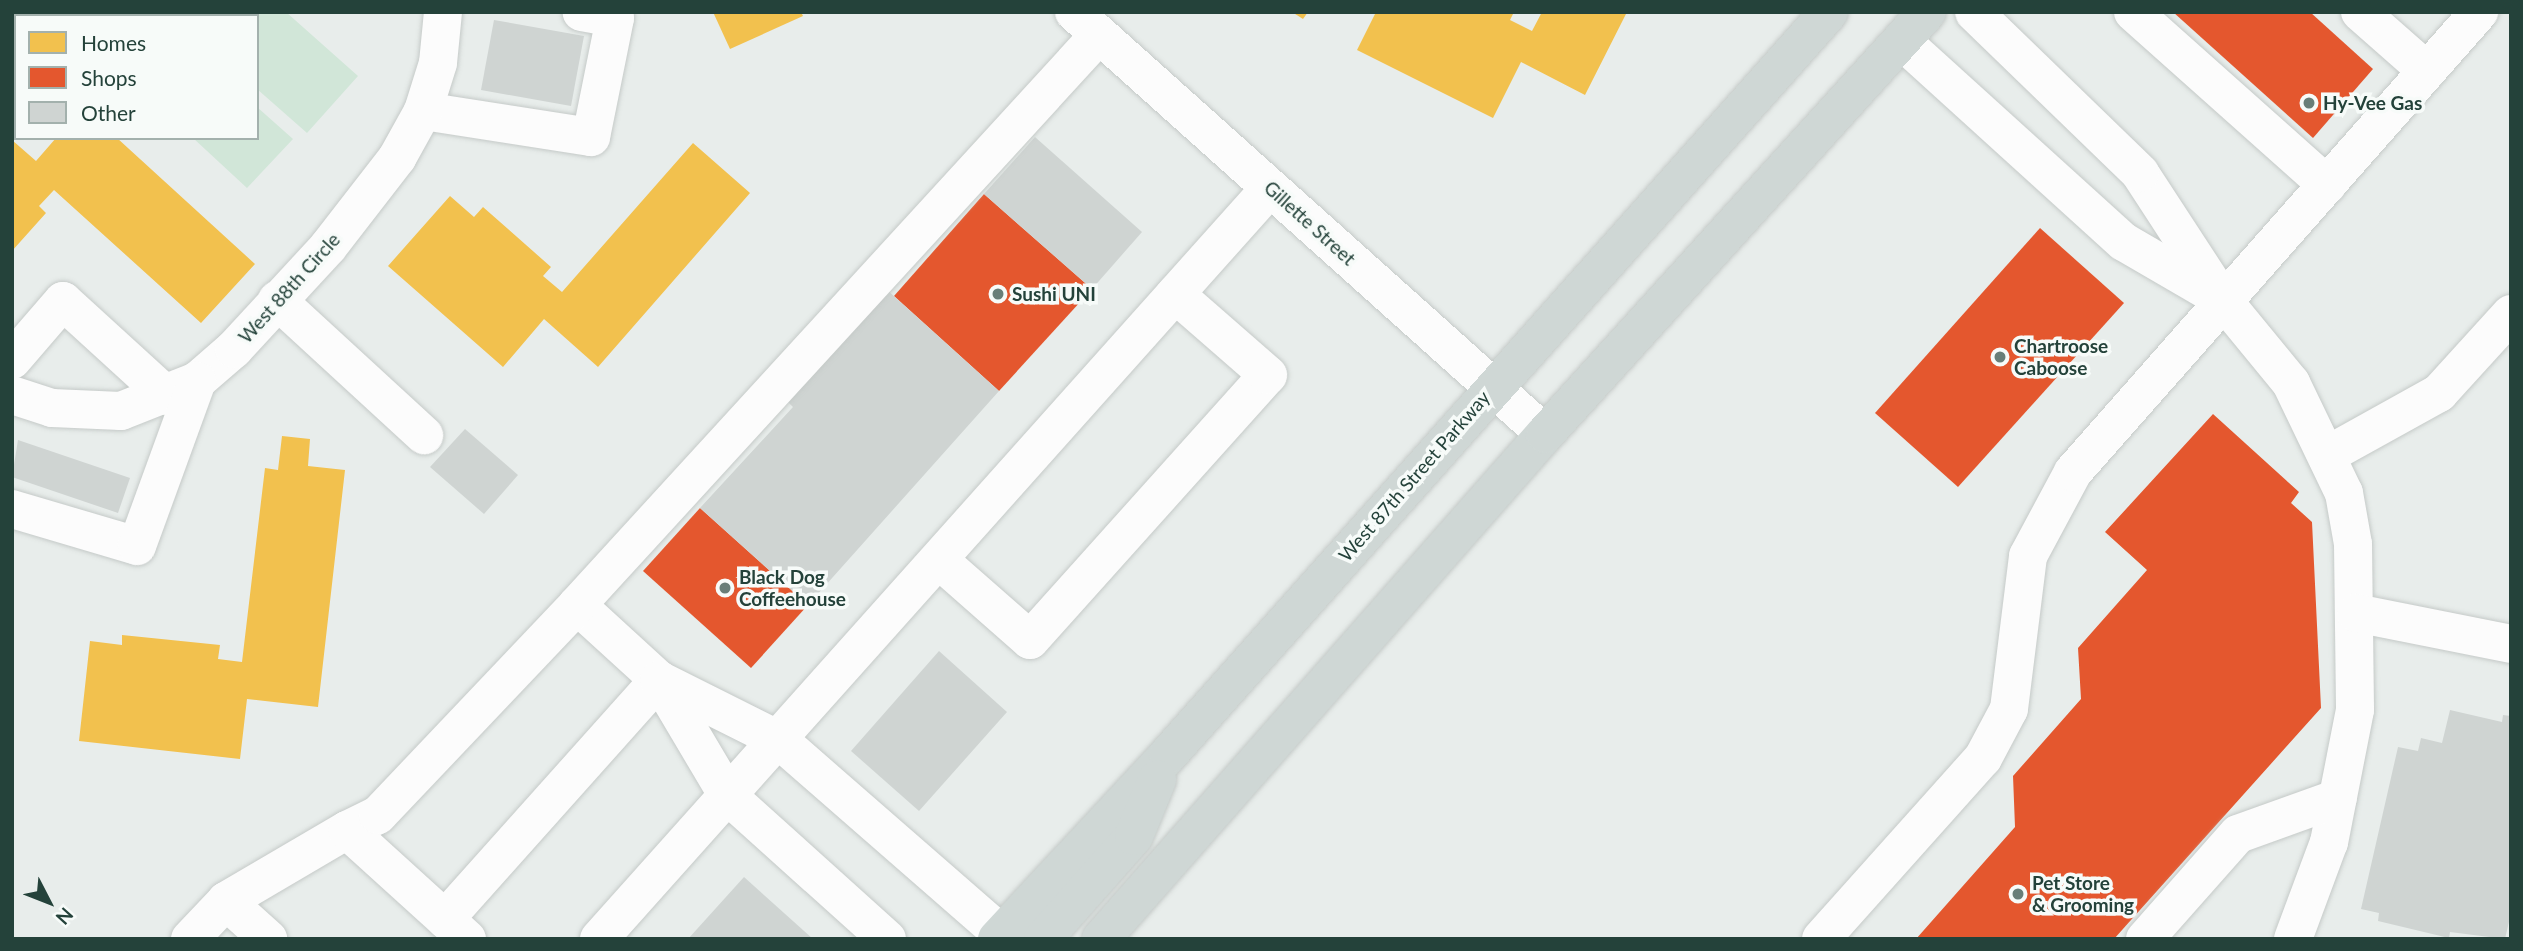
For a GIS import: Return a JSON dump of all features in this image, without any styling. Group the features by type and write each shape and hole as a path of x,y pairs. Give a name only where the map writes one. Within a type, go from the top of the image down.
{"main road":[{"name":"West 87th Street Parkway","path":"999,936 1168,755 1829,12"},
{"path":"1101,939 1904,27 1927,12"},
{"path":"1043,939 1133,836 1168,755"}],"street":[{"name":"West 88th Circle","path":"12,396 85,412 121,411 182,389 234,349 368,200 423,111 438,63 443,12"},
{"path":"423,111 591,137 615,18 582,12"},
{"path":"1974,12 2140,173 2221,299 2291,383 2329,454 2346,505 2356,613 2355,710 2329,842 2293,939"},
{"path":"2133,12 2327,185"},
{"path":"2360,12 2427,71"},
{"path":"1821,939 1983,758 2009,709 2028,556 2073,471 2221,299 2327,185 2479,12"},
{"path":"190,939 226,901 378,814 577,605 1087,23"},
{"name":"Gillette Street","path":"1087,23 1545,434"},
{"path":"1904,27 2124,242 2221,299"},
{"path":"599,939 1270,188"},
{"path":"939,560 1030,640 1259,386 1268,375 1175,294"},
{"path":"277,300 424,435"},
{"path":"12,360 63,301 182,389 138,546 12,509"},
{"path":"2329,454 2439,393 2511,314"},
{"path":"577,605 659,680 779,740 999,936"},
{"path":"2356,613 2511,644"},
{"path":"659,680 728,796 887,939"},
{"path":"347,830 456,929 659,680"},
{"path":"2145,939 2238,834 2338,798"},
{"path":"226,901 268,939"}],"green space":[{"path":"286,12 358,76 307,133 259,91 259,14 200,14"},
{"path":"259,109 293,139 247,188 195,140 259,140"}],"building: Homes":[{"path":"713,12 801,12 803,16 730,49"},
{"path":"1292,12 1308,12 1303,19"},
{"path":"1376,12 1514,12 1510,20 1532,31 1542,12 1627,12 1585,95 1521,62 1493,118 1357,50"},
{"path":"12,140 36,161 54,140 119,140 255,264 201,323 54,190 39,206 46,213 12,251"},
{"path":"693,143 750,193 598,367 544,319 503,367 388,266 450,196 474,217 483,207 551,267 543,276 562,292"},
{"path":"282,436 310,439 308,466 345,470 318,707 247,699 240,759 79,741 90,641 122,645 122,635 220,645 218,659 242,662 265,468 278,470"}],"building: Shops":[{"name":"Hy-Vee Gas","path":"2173,12 2310,12 2373,69 2313,138"},
{"path":"984,194 1092,289 999,391 894,296"},
{"path":"2040,228 2124,303 1958,487 1875,413"},
{"path":"2213,414 2299,492 2291,503 2312,522 2321,708 2114,939 1916,939 2015,827 2013,776 2081,699 2078,648 2147,570 2105,532"},
{"name":"Black Dog Coffeehouse","path":"700,508 808,605 751,668 643,571"}],"building: Other":[{"path":"494,20 584,36 571,106 481,90"},
{"path":"1035,137 1142,232 1092,289 984,194"},
{"path":"886,289 999,391 808,605 700,508 793,407 786,400"},
{"path":"465,429 518,475 484,514 430,467"},
{"path":"18,440 130,478 118,513 12,477"},
{"path":"939,651 1007,712 919,811 851,751"},
{"path":"2450,710 2502,722 2503,715 2511,716 2511,913 2505,939 2450,932 2449,938 2378,921 2379,913 2361,909 2398,747 2418,751 2421,738 2442,743"},
{"path":"744,877 813,939 688,939"}],"place":[{"name":"Hy-Vee Gas","path":"2309,103"},
{"name":"Sushi UNI","path":"998,294"},
{"name":"Chartroose Caboose","path":"2000,357"},
{"name":"Black Dog Coffeehouse","path":"725,588"},
{"name":"Pet Store & Grooming","path":"2018,894"}]}
